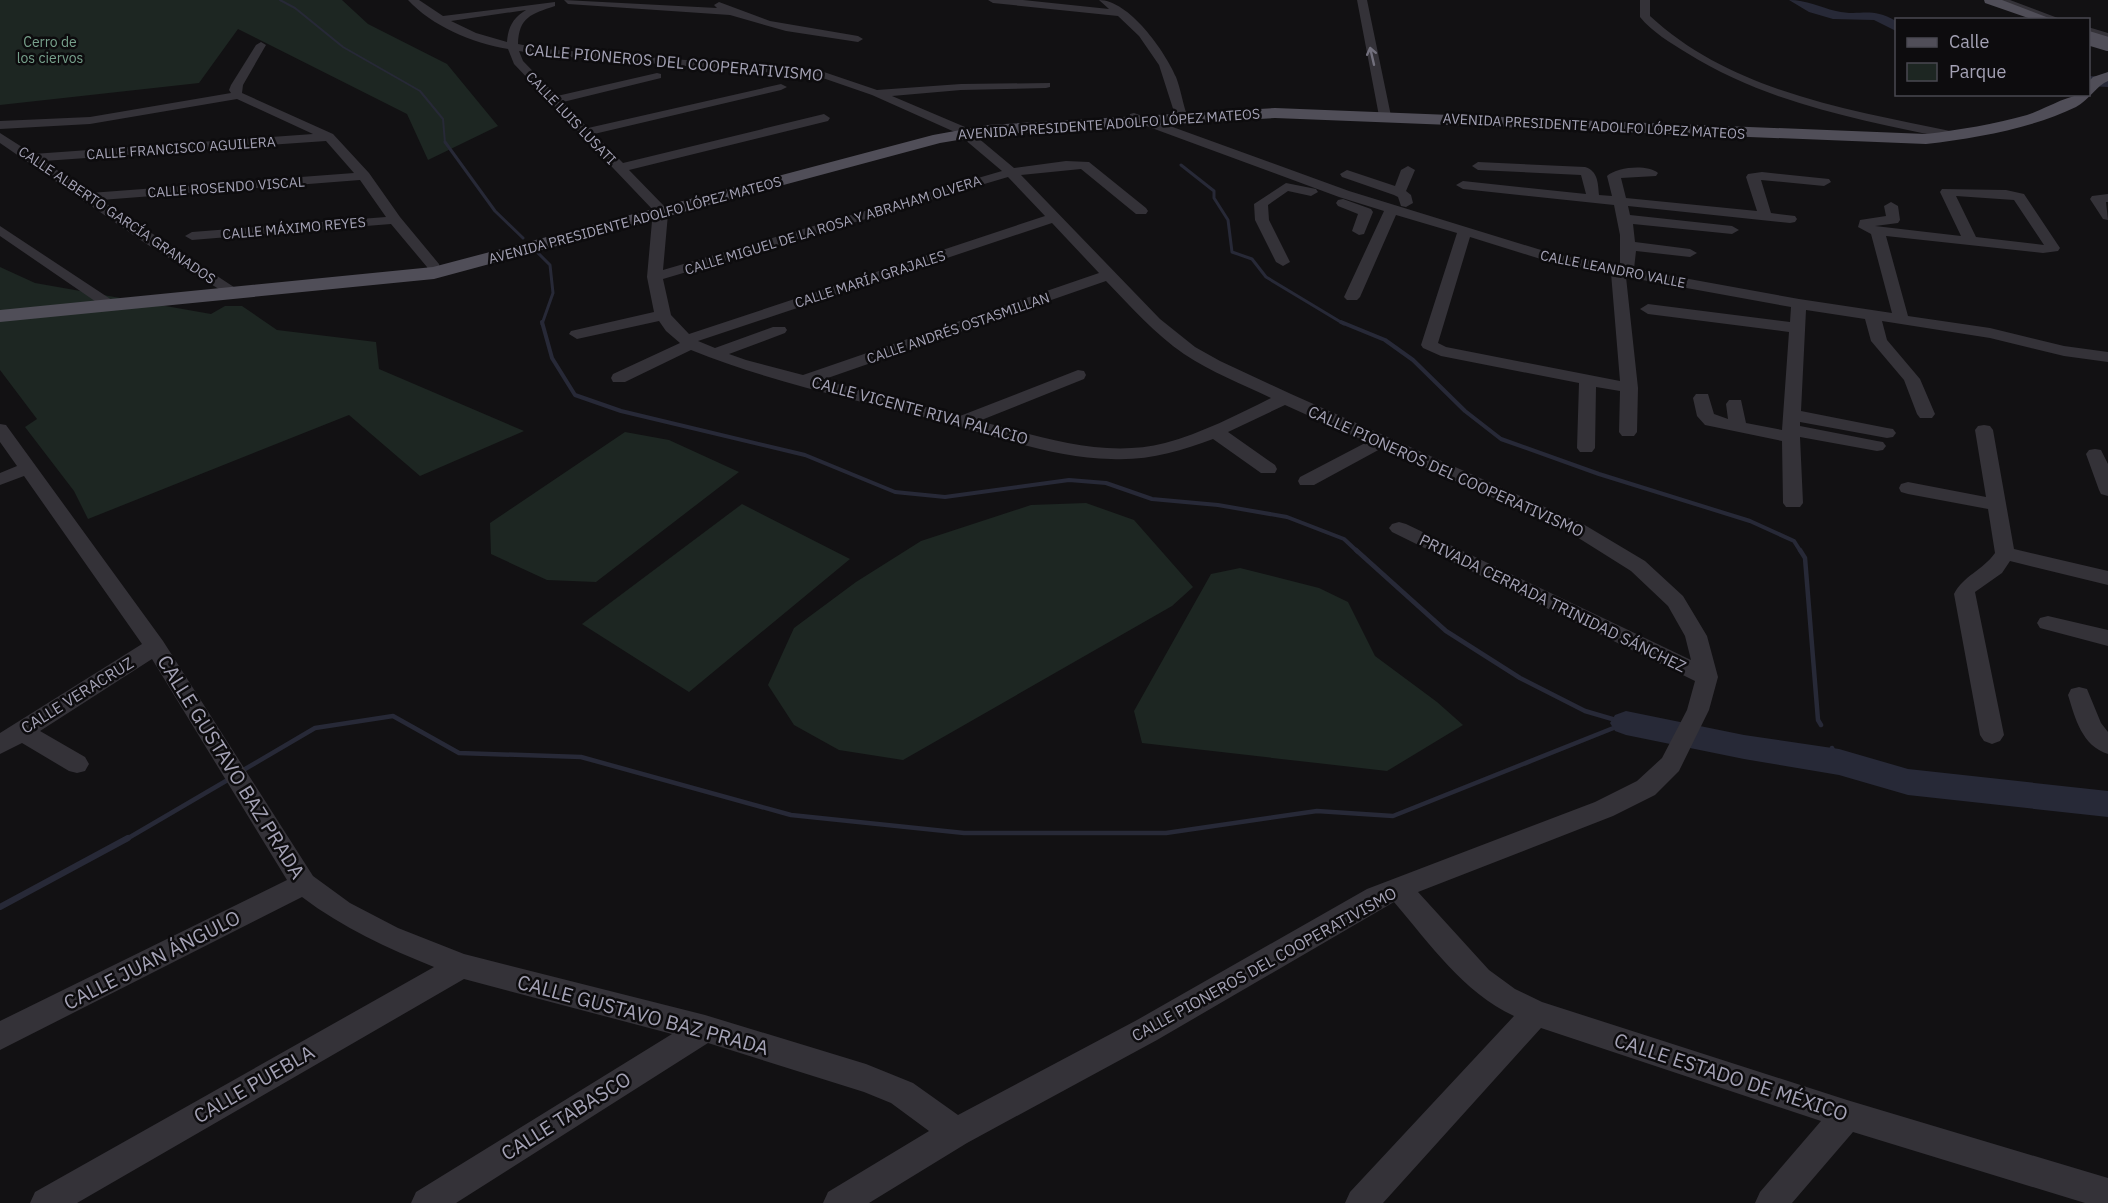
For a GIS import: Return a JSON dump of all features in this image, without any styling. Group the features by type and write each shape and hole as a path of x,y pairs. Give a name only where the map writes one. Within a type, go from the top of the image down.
{"main road":[{"path":"1982,1 2020,18"},
{"path":"1982,1 2029,18"},
{"path":"1982,1 2041,18"},
{"name":"AVENIDA PRESIDENTE ADOLFO LÓPEZ MATEOS","path":"1947,134 2032,111 2066,96"},
{"name":"AVENIDA PRESIDENTE ADOLFO LÓPEZ MATEOS","path":"0,307 104,301 434,270 963,131 1181,115 1275,113 1385,114 1899,139 1947,134 2050,112 2075,96"},
{"name":"AVENIDA PRESIDENTE ADOLFO LÓPEZ MATEOS","path":"0,316 104,301"}],"street":[{"path":"413,0 438,20 490,42 512,46 513,29 516,23 530,13 551,4"},
{"path":"711,0 730,12"},
{"path":"993,0 1121,13"},
{"path":"1104,0 1137,27 1154,49 1170,77 1181,115"},
{"path":"1362,0 1385,114"},
{"path":"1645,0 1645,17 1652,24 1729,74 1833,111 1947,134"},
{"path":"2000,0 2052,18"},
{"path":"438,20 573,1 730,12 779,26 858,39"},
{"path":"261,45 237,85 235,90 238,95 329,137 364,176 434,270"},
{"name":"CALLE PIONEROS DEL COOPERATIVISMO","path":"512,46 543,52 810,72 833,77 876,93 963,131 1011,172 1154,322 1190,351 1214,365 1285,398 1576,528 1638,566 1676,602 1696,636 1707,677 1698,710 1671,764 1646,788 1604,809 1376,897 1147,1030 956,1132 839,1203"},
{"name":"CALLE LUIS LUSATI","path":"512,46 518,62 660,212"},
{"path":"518,62 543,52"},
{"path":"555,100 657,76"},
{"path":"876,93 961,87 1046,85"},
{"path":"585,132 781,87"},
{"path":"0,133 27,126 154,112 238,95"},
{"path":"620,168 824,118"},
{"name":"CALLE LEANDRO VALLE","path":"1137,119 1339,197 1399,212 1552,258 1622,273 1799,304 1990,333 2064,351 2108,357"},
{"name":"CALLE ALBERTO GARCÍA GRANADOS","path":"0,133 87,197 229,289"},
{"name":"CALLE FRANCISCO AGUILERA","path":"33,158 329,137"},
{"name":"CALLE MIGUEL DE LA ROSA Y ABRAHAM OLVERA","path":"656,278 1011,172 1084,165 1141,211"},
{"path":"1478,166 1585,171 1590,176 1593,199"},
{"path":"1531,167 1533,184"},
{"path":"1399,192 1408,170"},
{"path":"1628,432 1629,388 1622,273 1630,246 1615,175 1651,173"},
{"path":"1347,174 1399,192 1406,197 1352,297"},
{"name":"CALLE ROSENDO VISCAL","path":"87,197 364,176"},
{"path":"1765,216 1753,177 1824,183"},
{"path":"1463,185 1484,193 1593,199 1790,219"},
{"path":"1283,262 1262,220 1261,204 1286,187 1339,197 1366,212 1359,231"},
{"path":"1891,206 1893,220 1865,223 1865,227 1878,232 2043,249 2052,248 2019,197 2006,194 1947,192 1971,241"},
{"path":"2108,198 2097,199 2108,216"},
{"path":"577,334 663,315 656,278 660,212"},
{"name":"CALLE MARÍA GRAJALES","path":"619,378 689,342 1054,218"},
{"path":"1626,219 1732,230"},
{"name":"CALLE MÁXIMO REYES","path":"192,236 395,220"},
{"path":"0,230 104,301"},
{"path":"1464,232 1429,345 1441,351 1588,382 1629,388"},
{"path":"1878,232 1901,319"},
{"path":"1630,246 1690,253"},
{"name":"CALLE ANDRÉS OSTASMILLAN","path":"806,380 1109,275"},
{"path":"1793,503 1792,427 1799,304"},
{"path":"1648,309 1797,328"},
{"path":"1872,314 1880,341 1912,379 1926,414"},
{"name":"CALLE VICENTE RIVA PALACIO","path":"663,315 672,328 689,342 740,364 960,422 1086,451 1121,454 1160,450 1193,441 1285,398"},
{"path":"713,354 779,330"},
{"path":"960,422 1078,375"},
{"path":"1586,448 1588,382"},
{"path":"1702,398 1707,419 1738,427 1792,427 1882,440"},
{"path":"1735,404 1738,427"},
{"name":"CALLE GUSTAVO BAZ PRADA","path":"0,429 155,646 304,884 341,911 388,936 462,966 705,1029 866,1078 902,1093 956,1132"},
{"path":"1984,430 2005,553 1995,568 1967,588 1964,594 1992,735"},
{"path":"1214,431 1268,470"},
{"path":"1307,481 1382,441"},
{"path":"2095,454 2108,490"},
{"path":"0,478 27,469"},
{"path":"1908,488 1997,505"},
{"name":"PRIVADA CERRADA TRINIDAD SÁNCHEZ","path":"1399,528 1707,677"},
{"path":"2005,553 2108,578"},
{"path":"2048,623 2108,638"},
{"name":"CALLE VERACRUZ","path":"0,745 155,646"},
{"path":"2079,695 2093,731 2102,742 2108,745"},
{"path":"21,731 77,764"},
{"name":"CALLE JUAN ÁNGULO","path":"0,1036 304,884"},
{"name":"CALLE ESTADO DE MÉXICO","path":"1398,888 1479,979 1504,998 1536,1013 1846,1115 2108,1194"},
{"name":"CALLE PUEBLA","path":"46,1203 462,966"},
{"path":"1361,1203 1536,1013"},
{"name":"CALLE TABASCO","path":"428,1203 705,1029"},
{"path":"1771,1203 1846,1115"}],"green space":[{"name":"Cerro de los ciervos","path":"0,0 342,0 368,24 447,64 498,126 428,160 407,114 238,29 199,83 0,105"},
{"path":"0,267 35,283 211,314 225,306 242,306 277,330 376,342 379,369 524,431 420,476 349,415 88,519 74,491 25,427 37,419 0,370"},
{"path":"625,432 669,440 739,472 596,582 547,580 491,554 490,523"},
{"path":"1086,503 1134,520 1193,587 1172,606 903,760 839,750 794,725 768,685 794,628 856,582 921,541 1031,505"},
{"path":"742,504 850,559 689,692 582,624"},
{"path":"1240,568 1319,588 1348,602 1375,656 1437,702 1463,725 1387,771 1142,743 1134,711 1211,574"}],"waterway":[{"path":"280,0 295,8 343,47 420,91 443,119 445,143"},
{"path":"1796,0 1814,9 1838,16 1877,16 1895,26"},
{"path":"2090,81 2108,82"},
{"path":"445,142 495,211 523,238"},
{"path":"1181,165 1214,191 1214,198 1228,220 1232,252 1252,259 1266,277 1344,324"},
{"path":"536,251 550,265 553,293 542,323"},
{"path":"1341,322 1385,340 1413,360 1465,411 1501,439 1599,474 1750,521 1794,541 1801,552"},
{"path":"542,323 552,358 575,395 621,411 805,455 895,492 945,497 1069,480 1106,483 1152,499 1218,505 1287,517 1344,539 1358,552"},
{"path":"240,772 315,728 393,716 459,753 581,757 791,815 964,833 1166,833 1317,811 1393,816 1626,723 1585,711 1520,678 1446,631 1356,550"},
{"path":"1800,550 1805,558 1818,720 1821,725"},
{"path":"1626,723 1744,747 1839,762 1908,782 2108,804"},
{"path":"1832,748 1839,762"},
{"path":"125,840 231,778"},
{"path":"0,907 128,838"}]}
